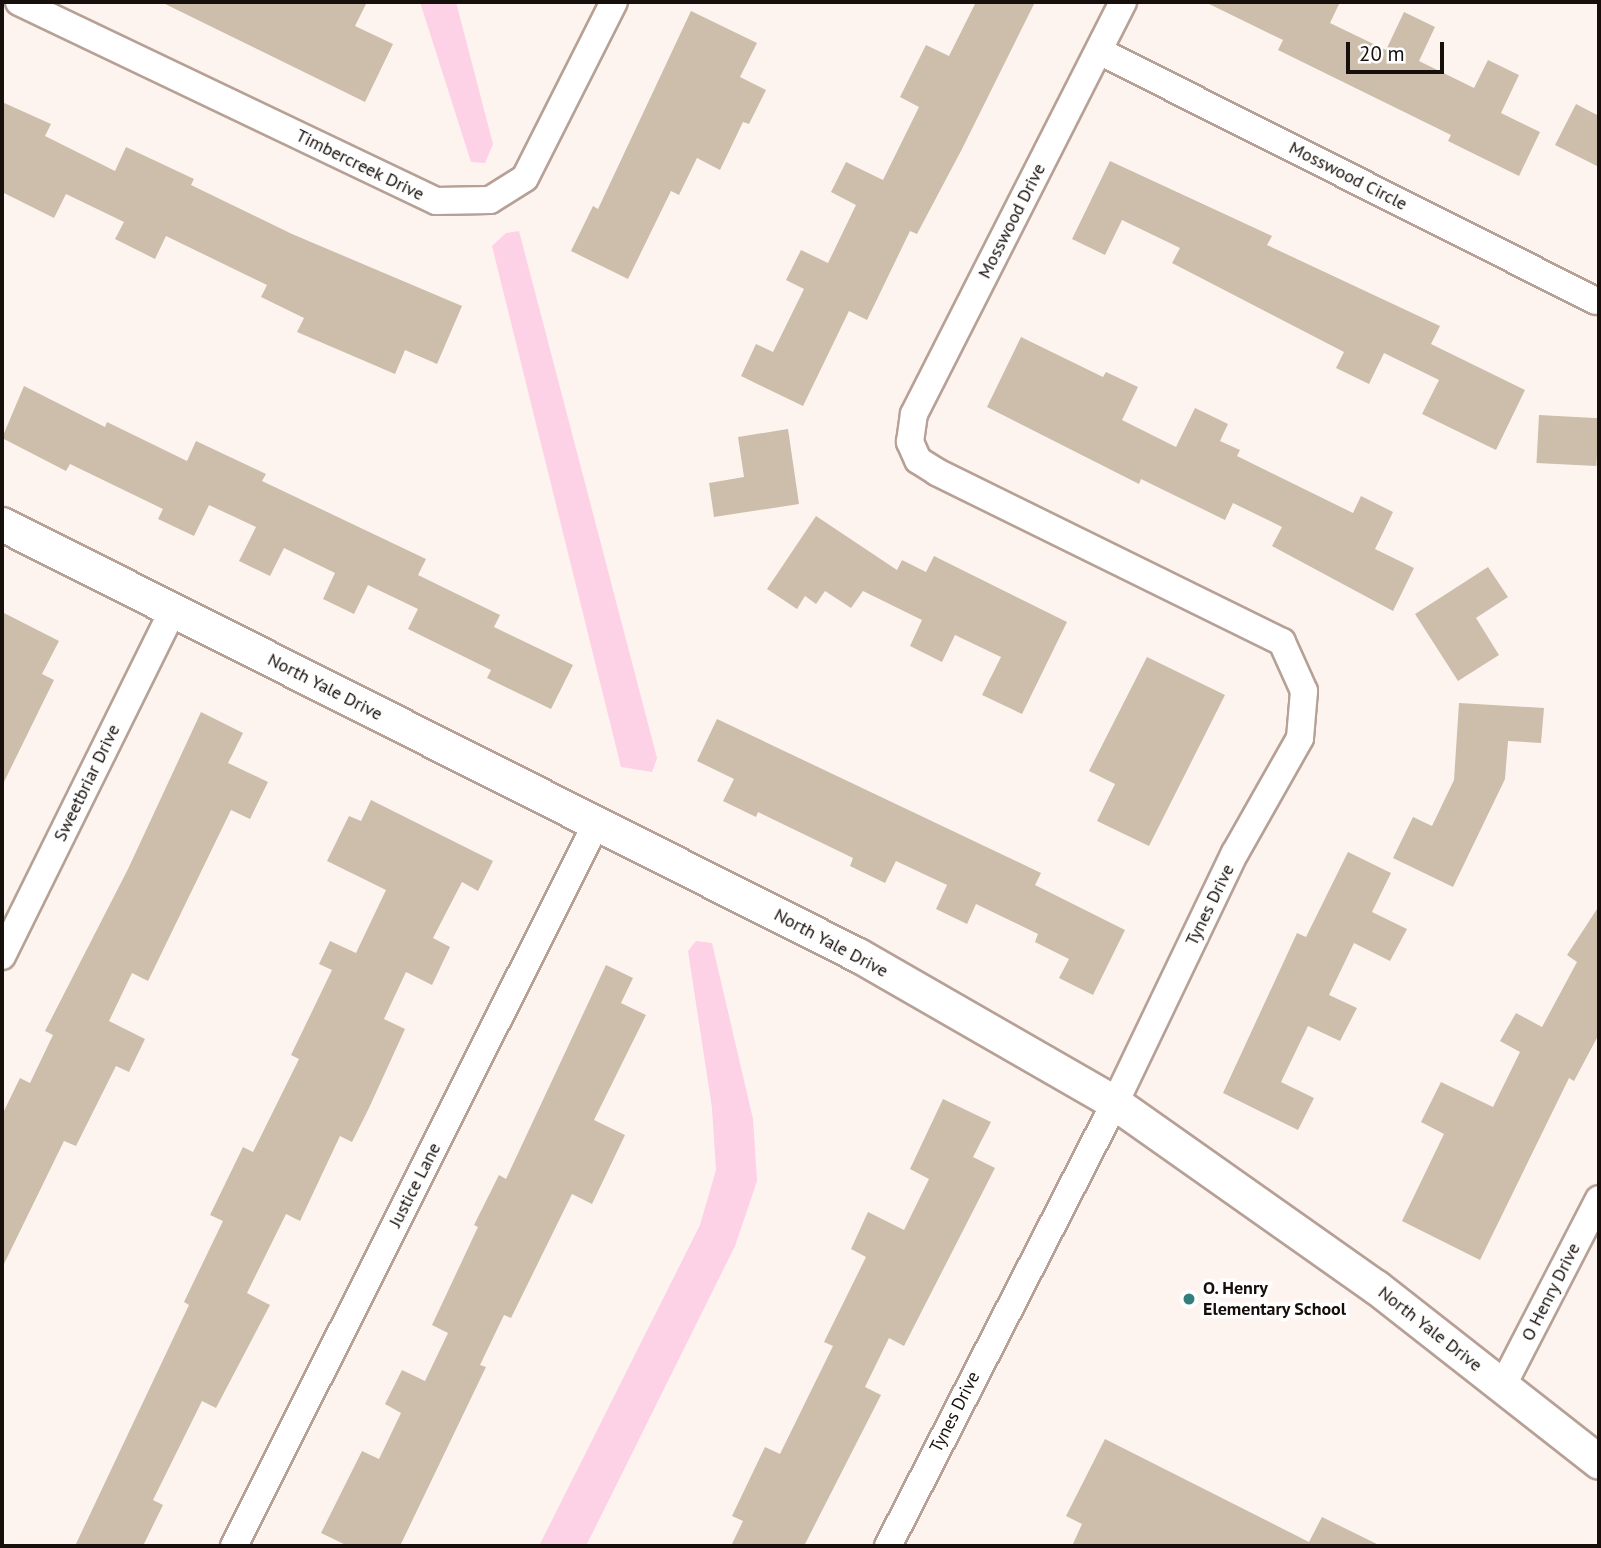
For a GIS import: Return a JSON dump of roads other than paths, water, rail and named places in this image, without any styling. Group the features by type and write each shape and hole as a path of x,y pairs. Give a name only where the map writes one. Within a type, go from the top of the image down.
{"street":[{"name":"Timbercreek Drive","path":"19,2 436,201 490,200 525,178 614,2"},
{"name":"Mosswood Drive","path":"910,442 914,414 1123,2"},
{"name":"Mosswood Circle","path":"1099,51 1596,301"},
{"name":"Tynes Drive","path":"888,1546 1115,1104 1236,853 1300,738 1304,691 1282,642 937,472 918,460 910,442"},
{"name":"North Yale Drive","path":"2,524 858,955 1115,1104 1376,1287 1599,1462"},
{"name":"Sweetbriar Drive","path":"2,956 173,610"},
{"name":"Justice Lane","path":"234,1546 596,824"},
{"name":"O Henry Drive","path":"1503,1385 1599,1199"}],"place":[{"name":"O. Henry Elementary School","path":"1189,1299"}]}
